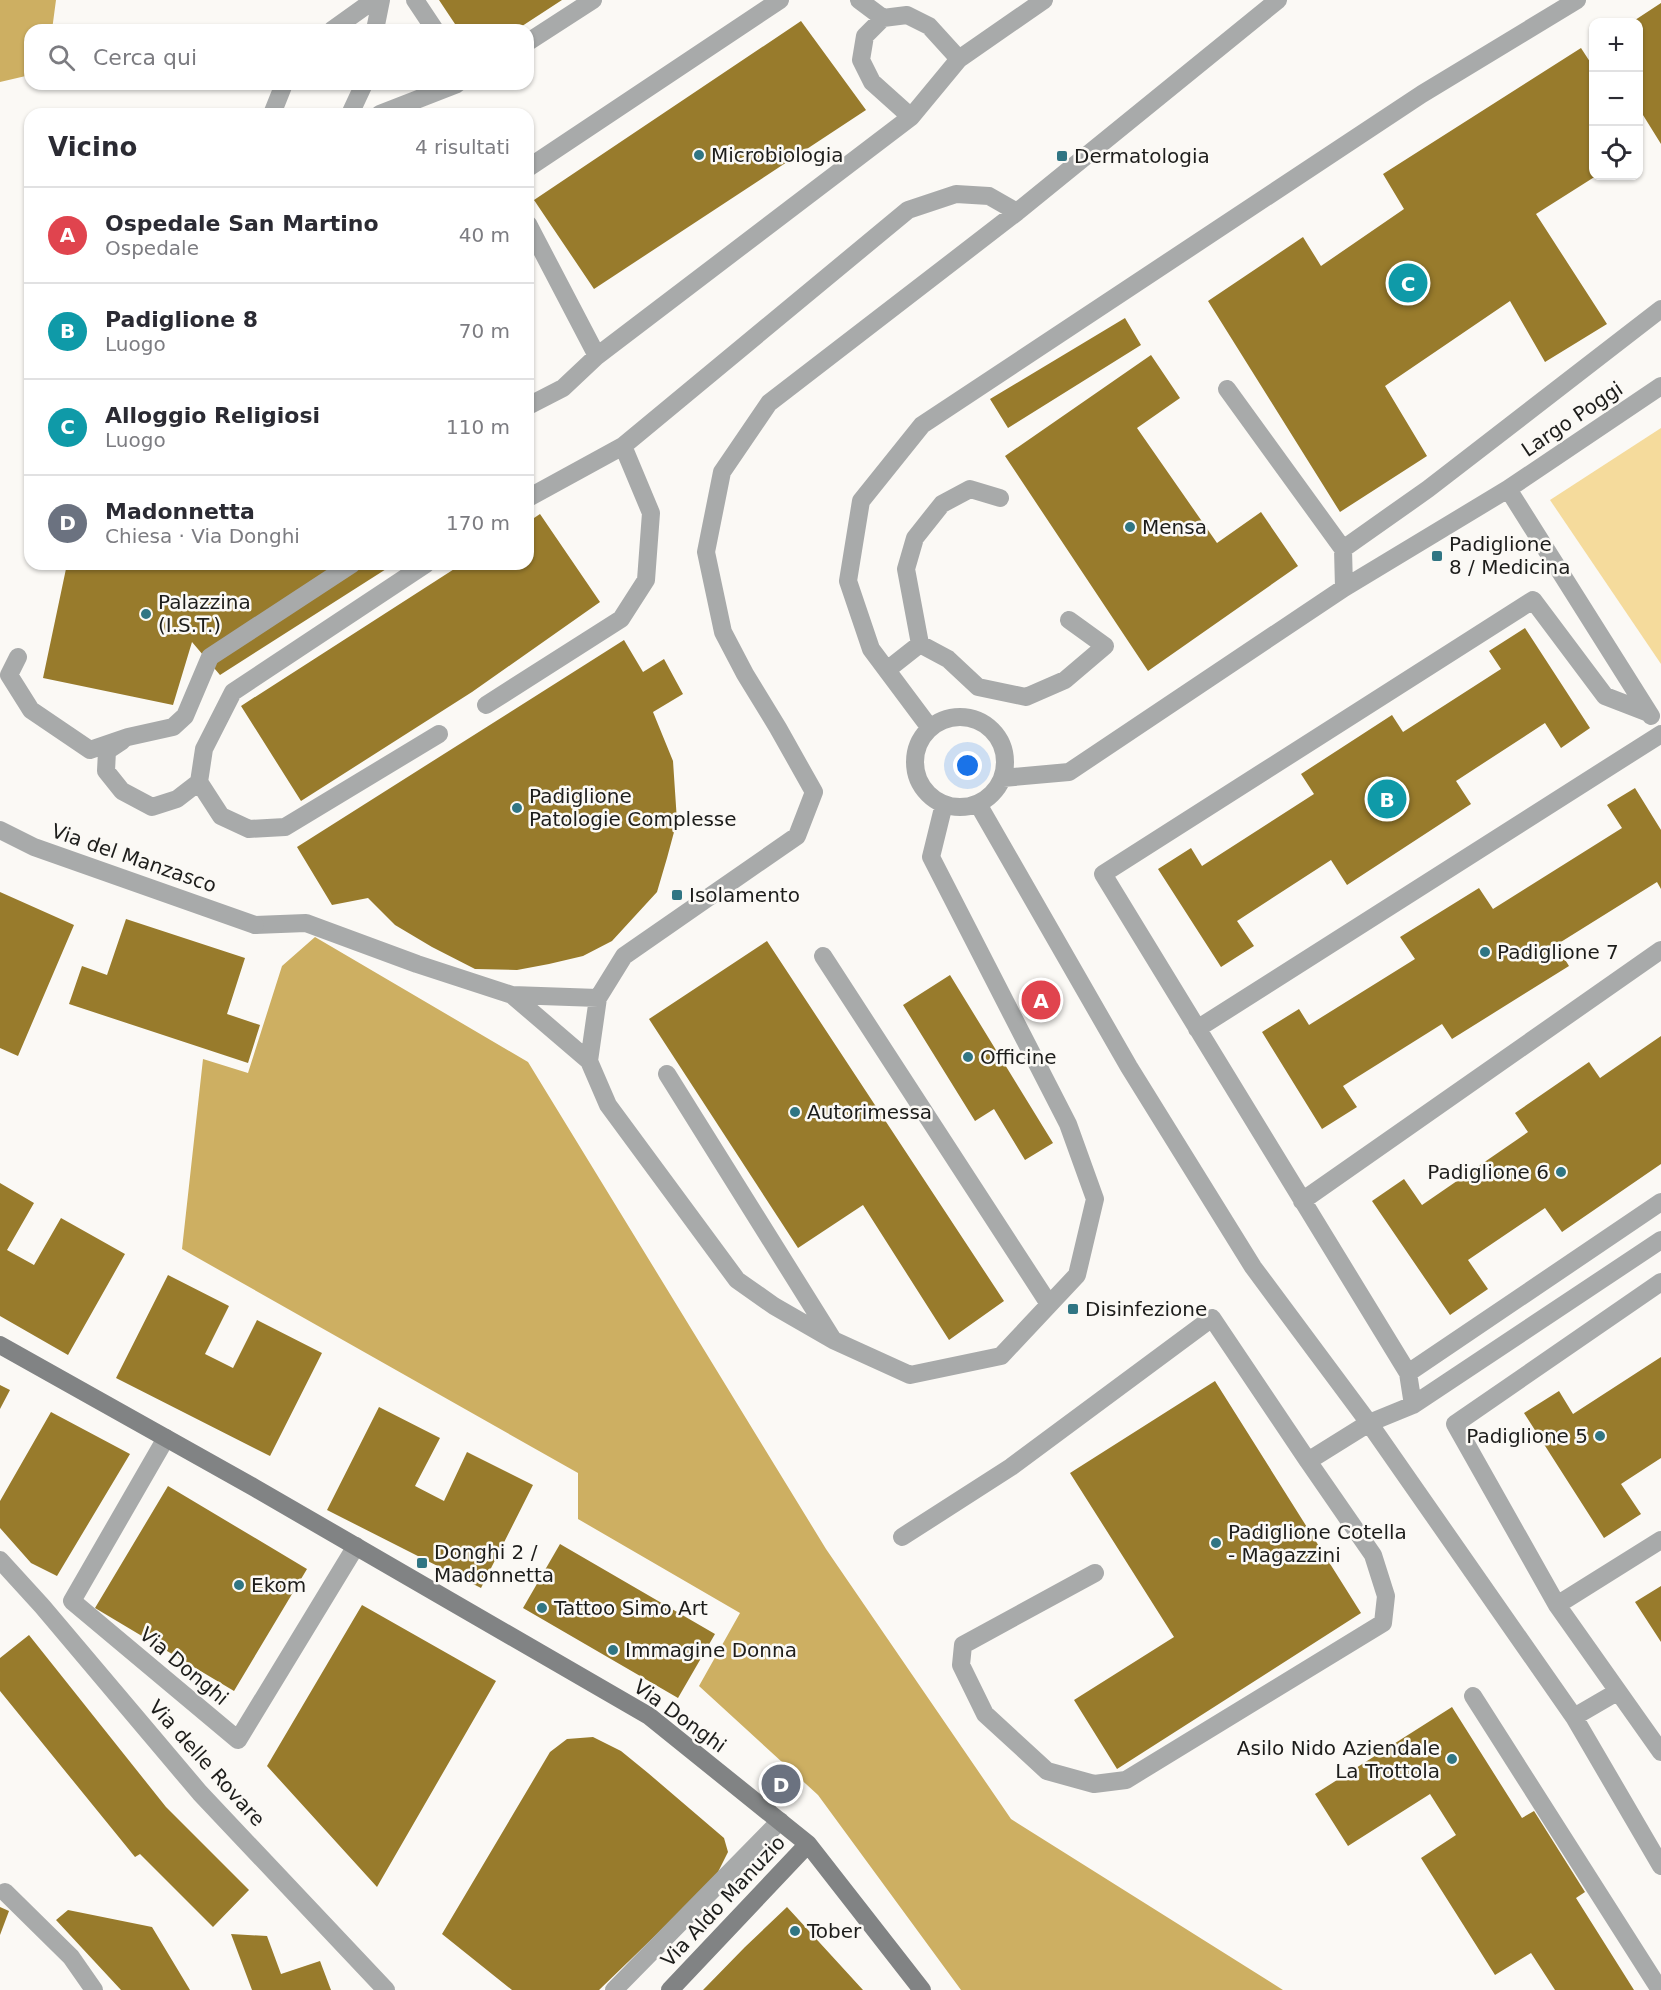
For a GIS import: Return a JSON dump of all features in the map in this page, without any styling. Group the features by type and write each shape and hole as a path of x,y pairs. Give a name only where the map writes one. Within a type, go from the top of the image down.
{"street":[{"path":"340,24 374,0"},
{"path":"376,24 381,0"},
{"path":"415,0 431,24"},
{"path":"534,38 593,0"},
{"path":"534,164 780,0"},
{"path":"860,0 883,18"},
{"path":"534,403 563,388 597,356 911,117 959,60 1044,0"},
{"path":"589,1061 598,998 624,956 798,836 814,792 723,632 706,552 722,472 769,403 1017,212 1278,0"},
{"path":"930,728 872,650 848,581 861,501 922,425 1422,94 1577,0"},
{"path":"911,117 872,82 861,60 865,36 883,18 907,15 928,26 959,60"},
{"path":"274,108 282,90"},
{"path":"353,108 361,90"},
{"path":"395,108 442,90"},
{"path":"534,495 623,446 908,210 956,194 989,196 1017,212"},
{"path":"534,235 597,356"},
{"path":"1343,549 1428,489 1661,309"},
{"name":"Largo Poggi","path":"1003,778 1069,772 1344,588 1508,489 1661,386"},
{"path":"1227,390 1343,549 1344,588"},
{"path":"486,705 621,619 645,580 651,513 623,446"},
{"path":"1000,498 970,489 942,504 915,538 906,569 921,644 948,659 978,687 1026,697 1065,680 1105,645 1069,620"},
{"path":"1197,1029 1661,735 1508,489"},
{"path":"18,657 9,675 30,710 90,750 128,737 173,727 185,716 210,657 343,570"},
{"path":"417,570 233,692 204,749 199,782 221,816 249,829 285,827 439,734"},
{"path":"1413,1405 1408,1373 1103,874 1533,600 1605,696 1649,713"},
{"path":"887,670 921,644"},
{"path":"950,717 971,718 992,729 1006,756 1003,778 991,796 978,804 956,807 944,804 924,790 915,770 917,748 930,728 950,717"},
{"path":"128,737 106,751 106,771 123,791 152,807 177,799 199,782"},
{"path":"512,995 589,1061 608,1105 737,1280 774,1306 833,1340 910,1376 1001,1356 1077,1275 1095,1199 1068,1124 931,857 944,804"},
{"path":"978,804 1129,1067 1253,1268 1369,1424 1574,1717 1661,1866"},
{"name":"Via del Manzasco","path":"0,830 34,847 255,925 306,923 417,964 512,995"},
{"path":"1302,1201 1661,950"},
{"path":"823,956 1049,1304"},
{"path":"512,995 598,998"},
{"path":"667,1074 833,1340"},
{"path":"1408,1373 1661,1202"},
{"path":"1308,1461 1369,1424 1413,1405 1661,1240"},
{"path":"1661,1282 1455,1424 1557,1605 1661,1752"},
{"path":"902,1538 1011,1467 1212,1318 1373,1555 1386,1596 1383,1623 1126,1780 1094,1784 1047,1771 985,1714 961,1665 963,1645 1095,1573"},
{"name":"Via Donghi","path":"0,1345 356,1546 649,1716 808,1844 922,1990"},
{"name":"Via Donghi","path":"165,1438 72,1601 238,1740 356,1546"},
{"path":"1557,1605 1661,1540"},
{"name":"Via delle Rovare","path":"0,1560 42,1606 200,1793 386,1990"},
{"path":"1574,1717 1617,1692"},
{"path":"1473,1696 1660,1990"},
{"path":"615,1990 780,1821"},
{"name":"Via Aldo Manuzio","path":"670,1990 808,1844"},
{"path":"5,1892 71,1957 94,1990"}],"shaded area":[{"path":"0,0 56,0 53,24 24,24 24,76 0,82"},
{"path":"1661,428 1661,664 1550,500"},
{"path":"315,937 528,1062 826,1549 1011,1819 1283,1990 961,1990 818,1795 699,1686 740,1613 578,1519 578,1473 182,1249 203,1059 248,1073 282,966"}],"building":[{"path":"439,0 562,0 525,24 455,24"},
{"path":"1661,3 1661,144 1643,115 1643,18 1638,18"},
{"name":"Microbiologia","path":"801,21 866,110 594,289 534,200"},
{"path":"1581,48 1589,60 1590,180 1536,214 1607,324 1545,362 1510,301 1385,386 1427,456 1340,512 1208,301 1303,237 1321,266 1404,209 1383,174"},
{"path":"1125,318 1141,345 1008,428 990,399"},
{"name":"Mensa","path":"1151,355 1180,398 1137,428 1217,543 1261,512 1298,566 1148,671 1005,456"},
{"path":"540,514 600,602 472,692 301,801 241,706 453,570 534,570 534,518"},
{"name":"Palazzina (I.S.T.)","path":"66,570 385,570 220,675 192,642 173,705 43,678"},
{"path":"1525,628 1590,728 1561,748 1545,723 1456,781 1471,804 1347,885 1331,860 1237,921 1254,946 1221,967 1158,869 1191,848 1202,866 1314,794 1301,774 1392,715 1403,732 1501,669 1489,651"},
{"name":"Padiglione Patologie Complesse","path":"624,640 643,672 664,659 683,694 653,712 673,761 677,821 667,858 657,892 612,941 583,956 549,964 517,970 475,969 395,925 368,898 332,905 297,847"},
{"name":"Padiglione 7","path":"1635,788 1661,830 1661,889 1657,882 1556,945 1569,966 1452,1039 1442,1024 1343,1086 1357,1107 1322,1129 1262,1032 1299,1009 1309,1025 1415,959 1400,937 1479,888 1493,909 1622,828 1607,805"},
{"path":"0,892 74,925 18,1056 0,1048"},
{"path":"126,919 245,958 227,1014 260,1025 248,1063 69,1004 82,966 107,975"},
{"name":"Autorimessa","path":"767,941 1004,1301 949,1340 863,1205 798,1248 649,1019"},
{"name":"Officine","path":"950,975 1053,1143 1025,1160 994,1109 975,1121 903,1005"},
{"name":"Padiglione 6","path":"1661,1036 1661,1164 1562,1232 1545,1208 1468,1260 1488,1289 1450,1315 1372,1201 1404,1179 1422,1205 1528,1132 1515,1113 1589,1062 1600,1078"},
{"path":"0,1183 34,1203 7,1250 34,1265 61,1218 125,1254 68,1355 0,1316"},
{"path":"168,1275 229,1306 205,1354 233,1368 257,1320 322,1353 270,1456 116,1378"},
{"name":"Padiglione 5","path":"1661,1357 1661,1458 1621,1484 1641,1514 1604,1538 1524,1413 1559,1391 1573,1414"},
{"name":"Padiglione Cotella - Magazzini","path":"1215,1381 1361,1613 1117,1769 1074,1700 1174,1637 1070,1473"},
{"path":"0,1385 10,1390 0,1409"},
{"path":"379,1407 440,1438 415,1486 444,1501 467,1452 533,1485 481,1588 327,1510"},
{"path":"51,1412 130,1454 57,1576 31,1563 0,1528 0,1501"},
{"path":"168,1486 307,1569 234,1691 95,1608"},
{"path":"560,1544 715,1634 678,1698 523,1608"},
{"path":"1661,1586 1661,1642 1635,1602"},
{"path":"362,1605 496,1681 377,1887 267,1766"},
{"path":"29,1635 166,1807 249,1890 213,1927 140,1854 135,1857 0,1691 0,1658"},
{"path":"1452,1707 1522,1818 1534,1811 1585,1892 1576,1898 1634,1990 1555,1990 1531,1953 1495,1975 1421,1858 1456,1835 1430,1794 1348,1846 1315,1794"},
{"path":"593,1737 621,1751 648,1773 724,1838 728,1852 715,1878 599,1990 512,1990 442,1934 550,1752 567,1739"},
{"path":"0,1907 9,1911 0,1935"},
{"path":"787,1907 863,1990 703,1990 745,1947"},
{"path":"68,1910 152,1927 190,1990 121,1990 56,1920"},
{"path":"231,1934 267,1936 281,1974 320,1961 331,1990 252,1990"}],"place":[{"name":"Microbiologia","path":"699,155"},
{"name":"Dermatologia","path":"1062,156"},
{"name":"Alloggio Religiosi","path":"1408,283"},
{"name":"Mensa","path":"1130,527"},
{"name":"Padiglione 8 / Medicina","path":"1437,556"},
{"name":"Palazzina (I.S.T.)","path":"146,614"},
{"name":"Padiglione 8","path":"1387,799"},
{"name":"Padiglione Patologie Complesse","path":"517,808"},
{"name":"Isolamento","path":"677,895"},
{"name":"Padiglione 7","path":"1485,952"},
{"name":"Ospedale San Martino","path":"1041,1000"},
{"name":"Officine","path":"968,1057"},
{"name":"Autorimessa","path":"795,1112"},
{"name":"Padiglione 6","path":"1561,1172"},
{"name":"Disinfezione","path":"1073,1309"},
{"name":"Padiglione 5","path":"1600,1436"},
{"name":"Padiglione Cotella - Magazzini","path":"1216,1543"},
{"name":"Donghi 2 / Madonnetta","path":"422,1563"},
{"name":"Ekom","path":"239,1585"},
{"name":"Tattoo Simo Art","path":"542,1608"},
{"name":"Immagine Donna","path":"613,1650"},
{"name":"Asilo Nido Aziendale La Trottola","path":"1452,1759"},
{"name":"Madonnetta","path":"781,1784"},
{"name":"Tober","path":"795,1931"}]}
